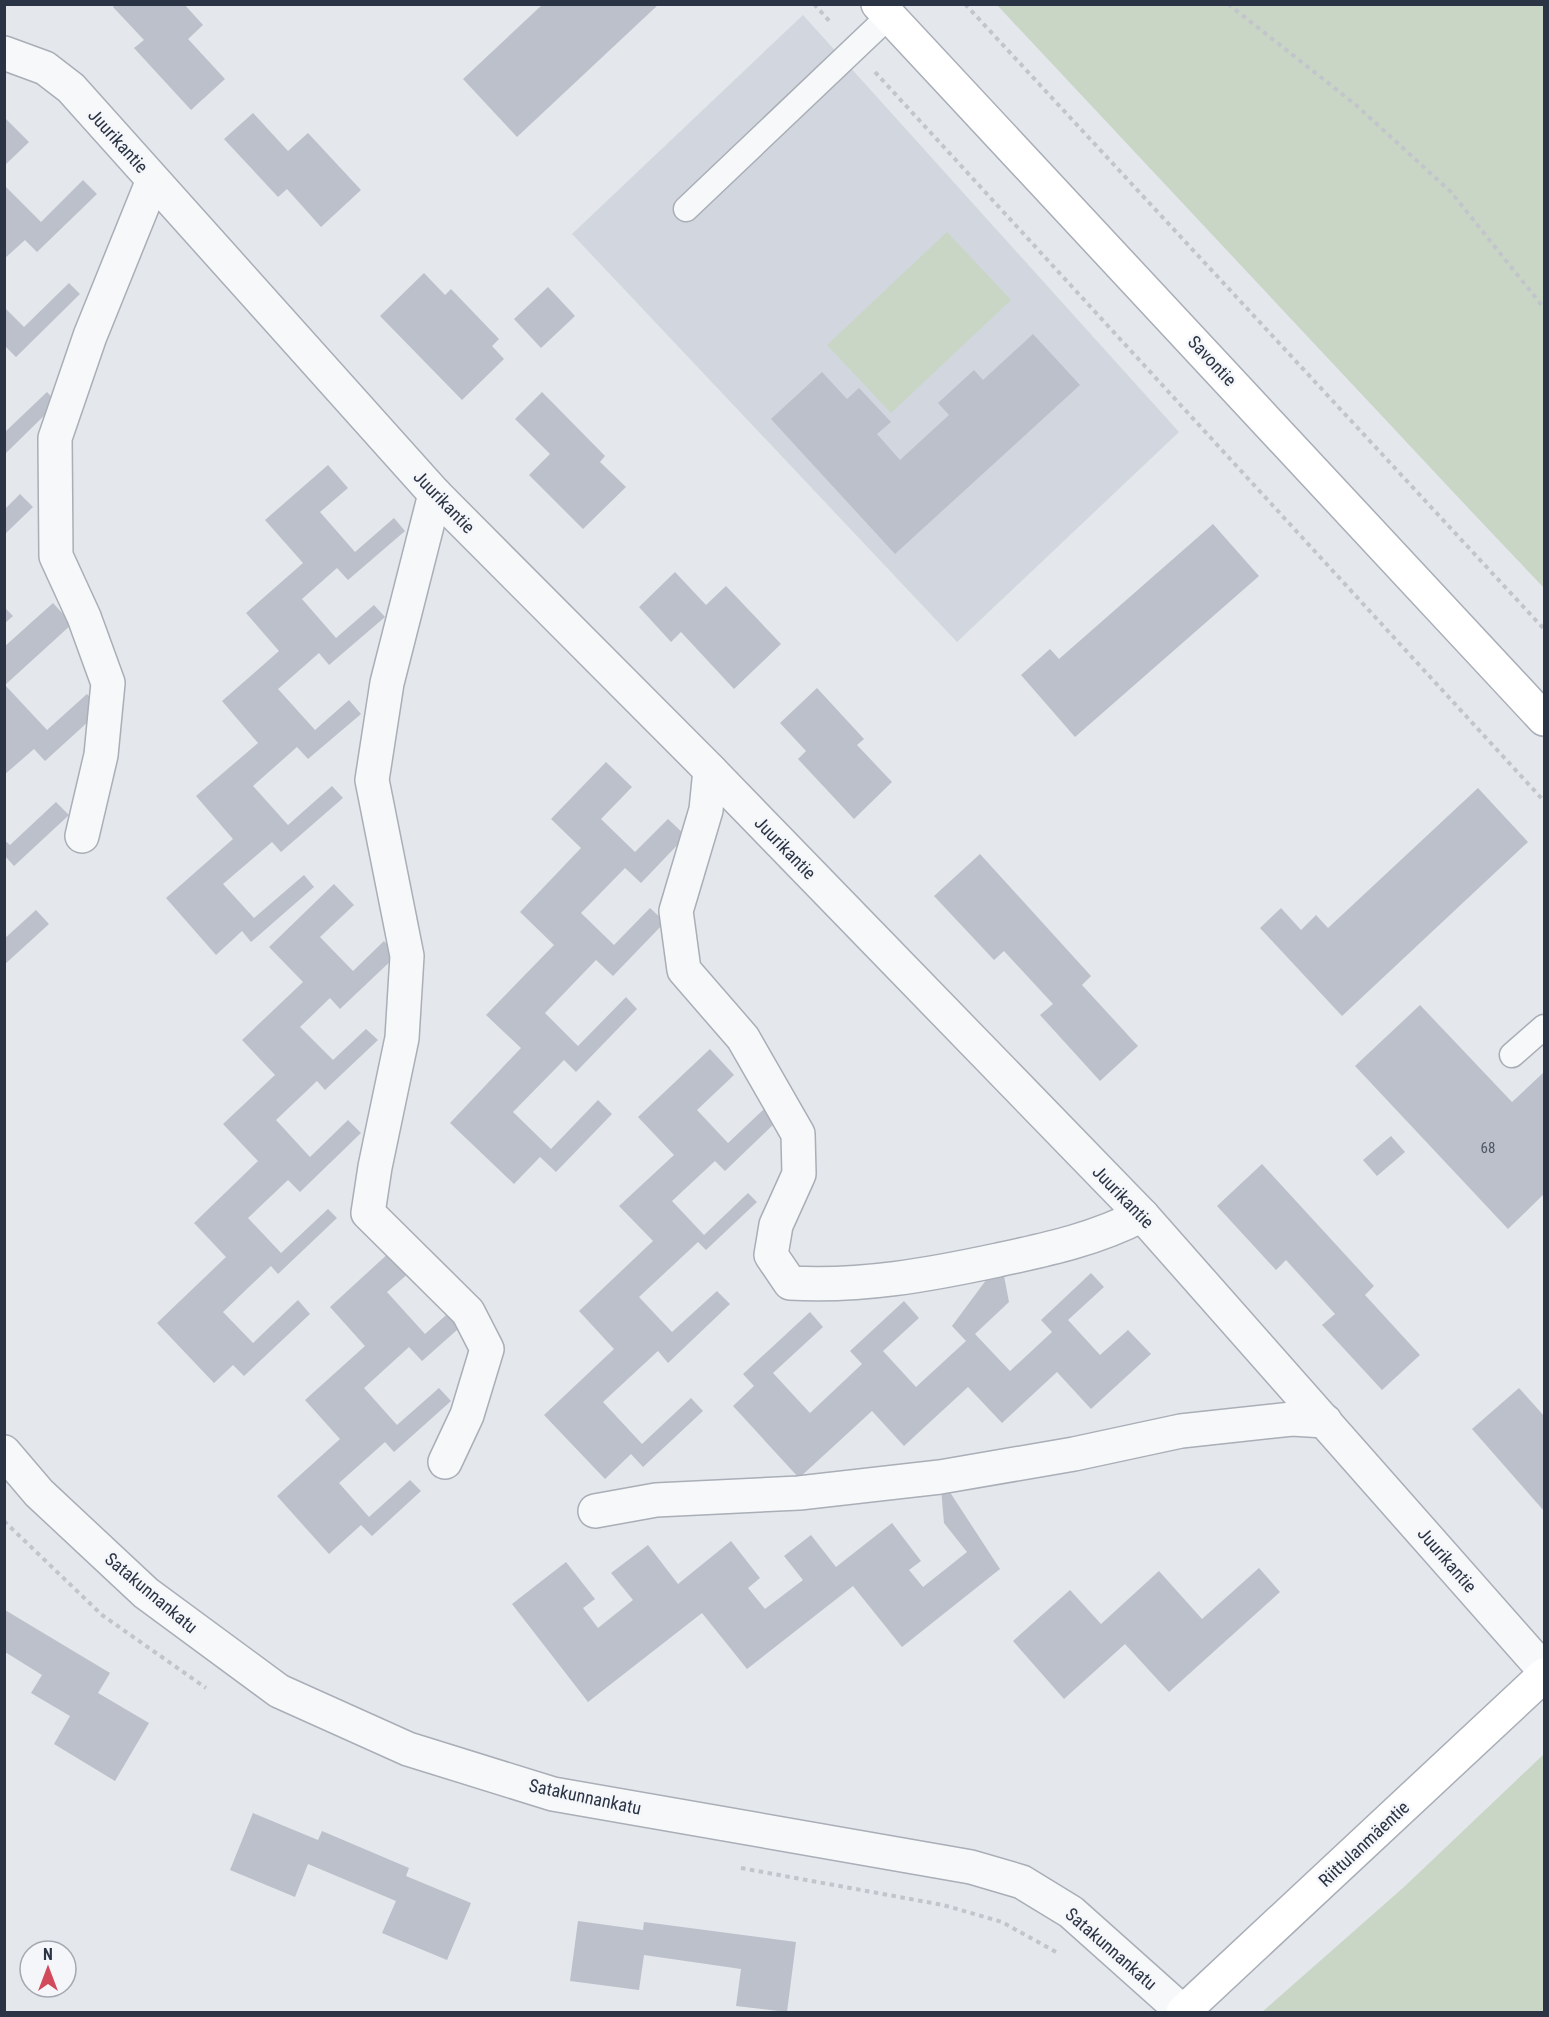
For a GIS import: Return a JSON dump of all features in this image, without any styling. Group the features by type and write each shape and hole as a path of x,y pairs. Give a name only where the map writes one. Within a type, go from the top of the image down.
{"street":[{"name":"Savontie","path":"884,10 1545,719"},
{"name":"Juurikantie","path":"4,53 45,68 71,88 435,494 710,770 1142,1215 1545,1670"},
{"path":"82,836 101,755 108,683 84,617 56,556 55,438 90,336 153,180"},
{"path":"435,494 387,683 372,780 407,956 402,1038 375,1167 368,1213 468,1312 487,1349 467,1415 445,1462"},
{"path":"710,770 706,810 676,911 684,970 743,1038 798,1134 799,1174 776,1225 771,1255 790,1283 838,1286 933,1275 1048,1250 1108,1232 1142,1215"},
{"path":"595,1511 656,1500 799,1493 940,1476 1074,1454 1181,1431 1292,1419 1325,1421"},
{"name":"Satakunnankatu","path":"4,1452 39,1493 146,1593 279,1691 408,1749 553,1794 971,1867 1022,1882 1071,1912 1183,2013"},
{"name":"Riittulanmäentie","path":"1183,2013 1545,1675"}],"lane":[{"path":"686,209 855,50 884,10"},
{"path":"1512,1055 1545,1027"}],"path":[{"path":"814,4 1545,801"},
{"path":"965,4 1545,629"},
{"path":"1228,4 1356,105 1451,192 1545,308"}],"shaded area":[{"path":"803,15 1179,432 957,642 572,234"}],"green space":[{"path":"997,5 1544,5 1544,588 1471,511"},
{"path":"947,232 1011,300 891,413 827,345"},
{"path":"1544,1754 1544,2012 1262,2012 1404,1887"}],"building":[{"path":"115,4 184,4 203,25 188,39 225,79 191,110 134,48 144,40 113,7"},
{"path":"543,4 659,4 517,137 463,79"},
{"path":"253,113 288,151 308,133 361,190 321,227 287,189 278,197 224,139"},
{"path":"4,117 29,142 4,166"},
{"path":"83,180 97,194 37,252 25,240 4,259 4,185 41,222"},
{"path":"424,273 445,295 451,289 499,339 492,346 504,359 462,400 380,316"},
{"path":"69,283 80,294 16,357 4,345 4,307 24,327"},
{"path":"548,287 575,316 541,348 514,319"},
{"path":"1033,334 1080,385 895,554 771,419 822,372 847,399 859,388 891,422 877,434 900,460 949,415 938,403 974,370 983,380"},
{"path":"47,392 57,403 4,455 4,433"},
{"path":"542,392 605,456 600,462 626,487 583,529 529,475 550,454 515,419"},
{"path":"328,465 348,488 320,512 355,552 394,518 405,531 348,580 337,568 302,599 336,638 374,605 385,617 329,665 319,653 278,689 315,730 349,700 361,714 308,759 297,747 253,786 288,825 332,786 343,798 281,852 272,842 223,884 254,918 304,875 314,887 251,942 242,931 216,955 166,898 233,839 196,796 258,743 222,701 279,651 246,613 303,563 265,520"},
{"path":"20,494 33,507 4,535 4,510"},
{"path":"1213,524 1259,576 1075,737 1021,675 1050,649 1059,659"},
{"path":"675,572 706,605 726,586 781,644 734,689 681,632 671,642 639,607"},
{"path":"53,603 72,624 5,685 47,730 87,694 101,710 45,761 34,749 4,775 4,647"},
{"path":"4,607 13,616 4,624"},
{"path":"817,688 864,739 857,745 892,782 854,819 798,759 806,751 780,723"},
{"path":"606,762 632,787 601,819 635,852 668,819 686,836 641,883 625,868 581,913 614,945 650,908 665,922 613,976 596,960 545,1013 578,1046 626,997 637,1009 576,1072 564,1060 513,1112 551,1149 598,1100 612,1114 556,1172 540,1157 514,1184 450,1123 521,1048 486,1015 554,945 520,912 581,848 551,819"},
{"path":"1478,788 1528,842 1342,1016 1260,928 1281,908 1301,930 1316,915 1328,928"},
{"path":"56,802 69,815 14,866 4,855 4,840 10,845"},
{"path":"980,854 1091,976 1082,985 1138,1046 1100,1081 1040,1015 1053,1004 1004,951 994,960 934,896"},
{"path":"334,884 354,905 320,937 353,971 384,941 397,955 340,1009 330,998 300,1027 333,1060 366,1029 378,1040 325,1090 317,1081 276,1120 310,1157 348,1120 361,1133 300,1192 288,1180 248,1218 281,1253 328,1209 337,1218 278,1274 271,1266 223,1312 253,1343 298,1300 310,1314 244,1376 233,1365 214,1383 157,1323 226,1257 194,1223 258,1161 223,1124 275,1075 242,1040 303,982 269,947"},
{"path":"36,910 49,924 4,965 4,939"},
{"path":"1420,1005 1512,1102 1544,1072 1544,1194 1508,1229 1355,1066"},
{"path":"710,1049 734,1075 697,1110 728,1143 766,1107 778,1120 725,1171 715,1161 672,1201 704,1235 748,1193 757,1202 706,1250 698,1242 639,1297 672,1332 717,1291 730,1304 668,1363 658,1351 603,1402 642,1444 691,1398 703,1411 643,1467 631,1454 605,1479 544,1415 614,1349 579,1311 653,1241 619,1206 674,1155 638,1117"},
{"path":"1391,1136 1405,1152 1377,1176 1363,1160"},
{"path":"1262,1164 1374,1286 1365,1295 1420,1355 1382,1390 1322,1325 1335,1314 1286,1260 1276,1270 1217,1206"},
{"path":"391,1251 410,1272 387,1292 425,1334 454,1308 466,1322 422,1361 409,1347 364,1388 397,1425 439,1388 451,1401 394,1452 385,1442 339,1483 369,1517 410,1480 421,1491 372,1536 361,1525 329,1554 277,1496 340,1439 305,1400 365,1346 330,1307"},
{"path":"1001,1260 1009,1302 975,1334 1010,1371 1052,1332 1041,1320 1091,1273 1104,1287 1068,1320 1100,1355 1128,1330 1151,1354 1091,1409 1057,1372 1002,1423 968,1387 904,1446 872,1411 799,1478 733,1406 754,1386 743,1374 810,1312 823,1327 773,1373 810,1413 862,1364 850,1351 904,1301 919,1318 883,1351 916,1387 966,1341 952,1326"},
{"path":"1519,1388 1544,1416 1544,1511 1472,1429"},
{"path":"940,1477 1000,1569 902,1647 853,1586 747,1669 702,1613 588,1702 512,1604 566,1562 595,1599 583,1608 598,1628 633,1600 611,1573 648,1545 678,1584 731,1541 760,1578 748,1588 765,1609 803,1580 784,1556 811,1535 836,1567 892,1523 921,1561 909,1570 923,1587 967,1552 944,1523"},
{"path":"1259,1568 1280,1592 1169,1692 1125,1644 1064,1699 1013,1641 1070,1590 1101,1624 1159,1571 1202,1619"},
{"path":"5,1610 110,1673 98,1693 149,1723 115,1781 54,1744 70,1716 31,1693 42,1675 5,1652"},
{"path":"253,1813 318,1840 322,1831 409,1868 406,1876 471,1903 447,1960 382,1933 396,1901 308,1864 295,1897 230,1870"},
{"path":"578,1921 643,1930 644,1922 796,1942 787,2012 736,2006 741,1969 644,1955 639,1990 570,1981"}]}
